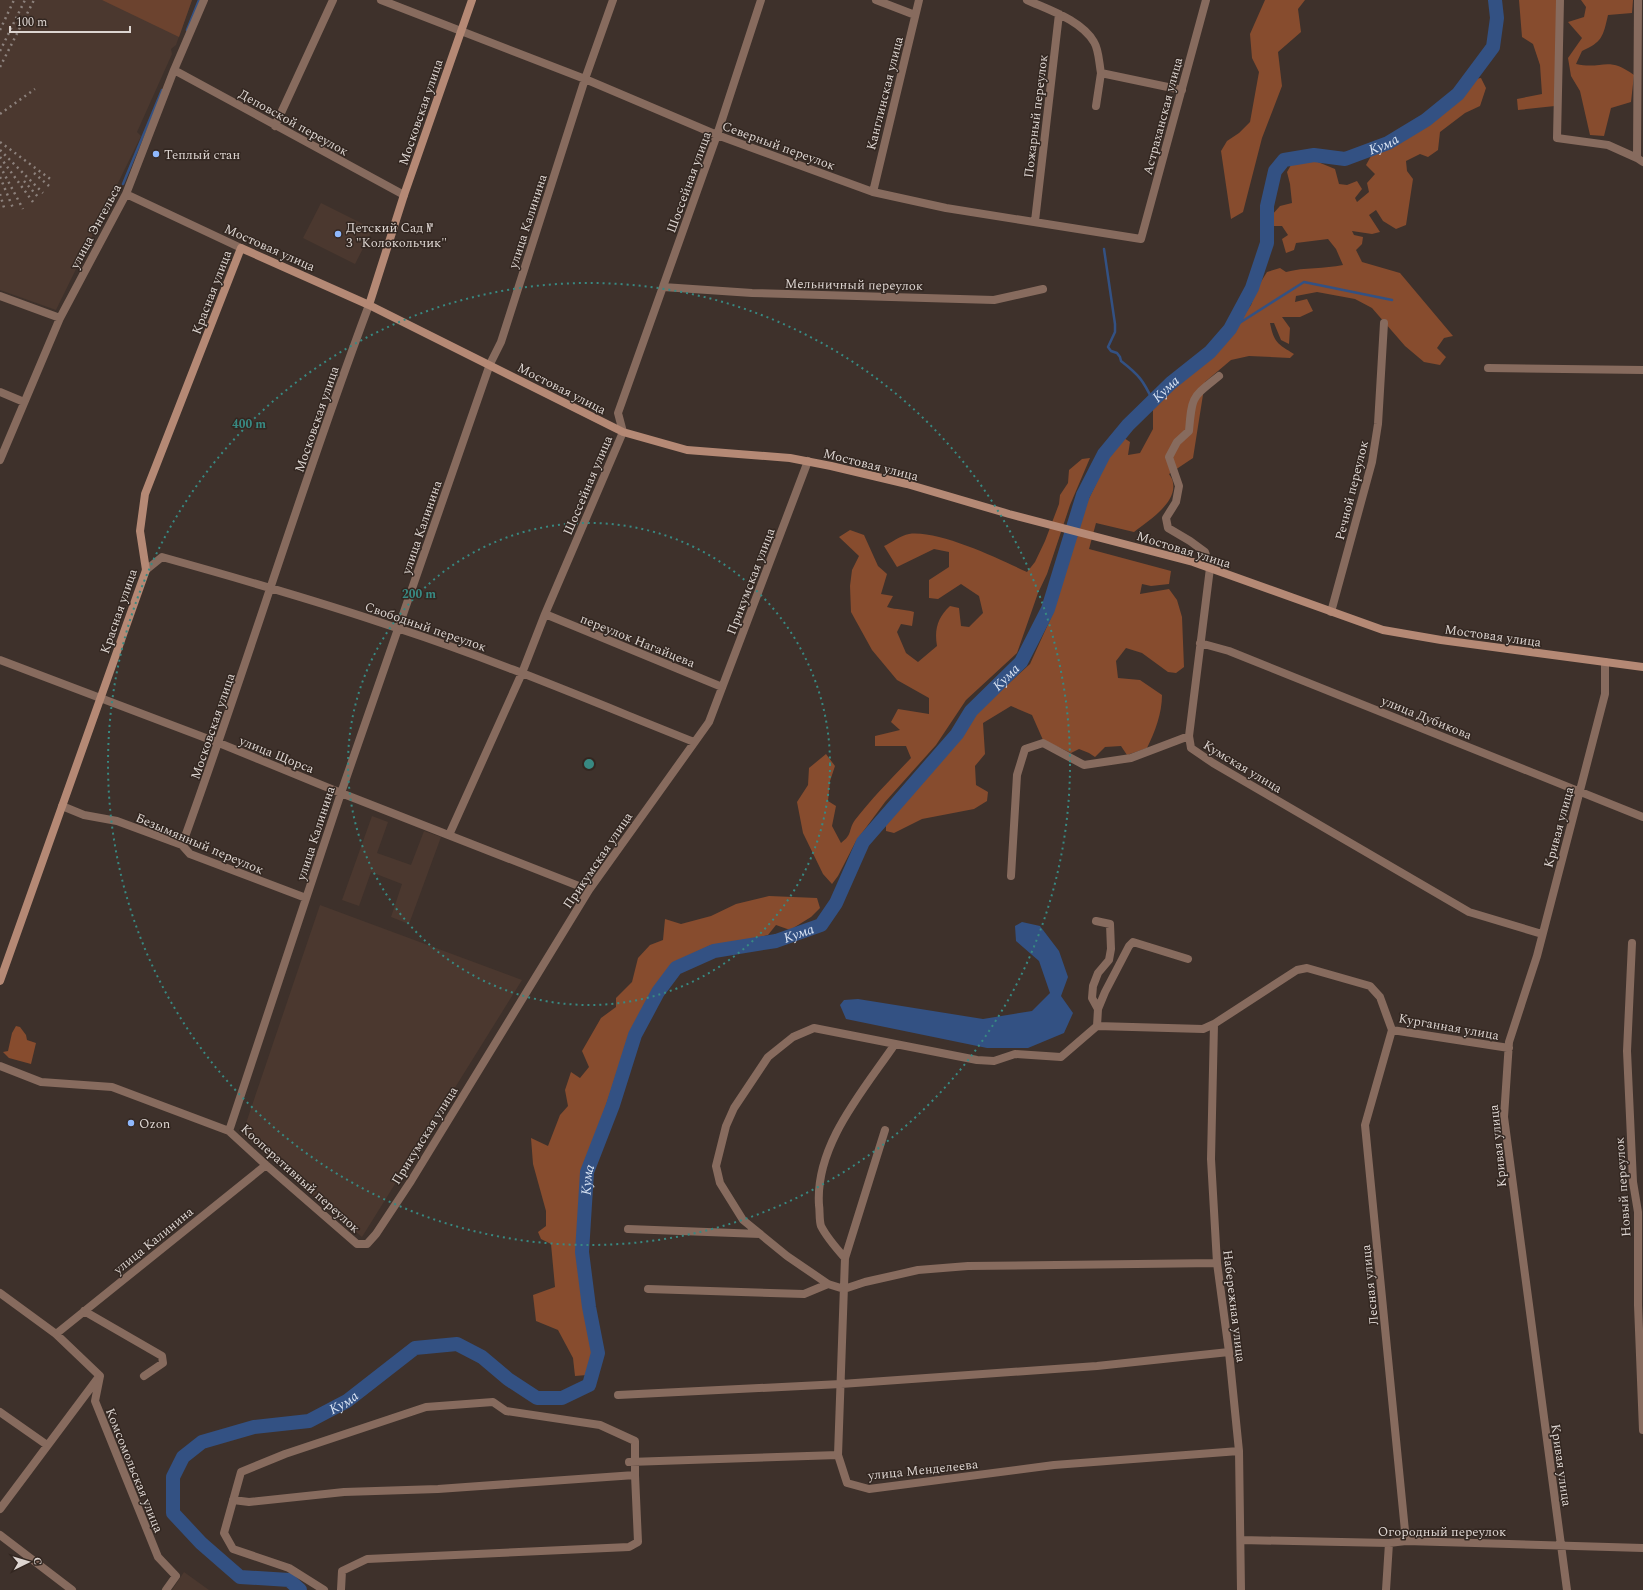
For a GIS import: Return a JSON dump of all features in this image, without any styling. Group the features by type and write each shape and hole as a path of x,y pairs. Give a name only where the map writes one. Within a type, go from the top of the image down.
{"main road":[{"name":"Московская улица","path":"369,305 404,195 472,0"},
{"name":"Мостовая улица","path":"241,248 369,305 490,364 623,432 687,450 753,454 808,461 907,484 1009,514 1193,562 1383,630 1441,640 1643,668"},
{"name":"Красная улица","path":"0,981 146,570 140,531 145,494 241,248"}],"street":[{"name":"улица Энгельса","path":"0,460 60,318 126,194 174,70 204,0"},
{"path":"275,126 333,0"},
{"name":"Северный переулок","path":"381,0 585,79 717,135 873,192 946,208 1141,239"},
{"name":"улица Калинина","path":"229,1131 341,793 490,364 501,342 585,79 613,0"},
{"name":"Шоссейная улица","path":"449,835 522,673 545,614 623,432 618,413 717,135 761,0"},
{"path":"876,0 916,15"},
{"name":"Канглинская улица","path":"873,192 919,0"},
{"path":"1027,0 1059,14 1082,27 1094,43 1101,72 1096,106"},
{"name":"Астраханская улица","path":"1141,239 1206,0"},
{"path":"1560,0 1557,138 1608,145 1640,160 1638,0"},
{"name":"Пожарный переулок","path":"1035,221 1059,14"},
{"name":"Деповской переулок","path":"174,70 404,195"},
{"path":"1101,72 1182,90"},
{"name":"Мостовая улица","path":"126,194 241,248"},
{"name":"Мельничный переулок","path":"663,287 752,293 994,300 1043,289"},
{"path":"0,296 60,318"},
{"name":"Московская улица","path":"182,845 219,743 342,377 369,305"},
{"name":"Речной переулок","path":"1331,612 1372,462 1378,424 1384,323"},
{"path":"1488,368 1643,370"},
{"path":"1189,736 1210,568 1205,552 1168,528 1166,518 1176,502 1179,486 1169,457 1177,442 1189,430 1191,406 1195,395 1219,376"},
{"path":"0,392 24,402"},
{"name":"Прикумская улица","path":"357,1244 367,1244 376,1234 589,890 709,722 808,461"},
{"name":"Свободный переулок","path":"146,570 162,557 272,587 398,628 522,673 694,742"},
{"name":"переулок Нагайцева","path":"545,614 722,687"},
{"name":"улица Дубикова","path":"1200,643 1229,651 1643,817"},
{"name":"улица Щорса","path":"0,660 219,743 341,793 589,890"},
{"name":"Кривая улица","path":"1567,1590 1504,1117 1509,1042 1537,956 1605,694 1605,662"},
{"name":"Кумская улица","path":"1011,876 1017,775 1025,749 1043,743 1084,765 1131,758 1189,736 1191,748 1212,763 1469,912 1542,934"},
{"name":"Безымянный переулок","path":"62,806 84,815 116,821 182,845 190,854 306,898"},
{"path":"1096,921 1110,924 1111,949 1109,960 1098,973 1093,986 1092,998 1098,1009"},
{"path":"1188,959 1133,942 1129,946 1105,992 1098,1009 1097,1026 1061,1056 1056,1057 1015,1054 994,1061 977,1060 814,1028 793,1037 768,1058 734,1108 726,1126 716,1166 720,1183 743,1220 787,1256 828,1284 844,1289 865,1282 918,1270 968,1266 1216,1263"},
{"name":"Новый переулок","path":"1632,943 1627,1051 1633,1182 1638,1212 1638,1305 1643,1430"},
{"name":"Курганная улица","path":"1097,1026 1203,1029 1214,1024 1297,970 1307,968 1370,986 1380,997 1392,1030 1508,1048"},
{"name":"Набережная улица","path":"1214,1024 1211,1159 1216,1263 1230,1352 1239,1451 1241,1590"},
{"name":"Лесная улица","path":"1392,1030 1365,1125 1406,1541"},
{"path":"845,1258 820,1225 818,1189 822,1167 843,1120 895,1044"},
{"name":"Кооперативный переулок","path":"0,1066 41,1082 112,1087 229,1131 357,1244"},
{"path":"632,1462 838,1455 845,1258 885,1130"},
{"name":"улица Калинина","path":"56,1334 266,1165"},
{"path":"628,1229 760,1234"},
{"path":"648,1289 804,1294 828,1284"},
{"path":"0,1293 56,1334 100,1376 0,1509"},
{"path":"84,1311 162,1356 163,1363 144,1376"},
{"path":"618,1395 841,1384 1097,1366 1230,1352"},
{"name":"Комсомольская улица","path":"100,1376 94,1401 158,1557 176,1576 166,1590"},
{"path":"324,1590 289,1568 233,1549 224,1533 241,1472 285,1454 426,1407 493,1402 506,1411 600,1425 635,1441 632,1462 635,1475 638,1542 629,1548 367,1559 342,1571 340,1590"},
{"path":"0,1412 47,1445"},
{"name":"улица Менделеева","path":"838,1455 847,1483 869,1489 1054,1466 1239,1451"},
{"path":"233,1500 249,1502 344,1492 438,1489 635,1475"},
{"path":"0,1535 72,1590"},
{"name":"Огородный переулок","path":"1241,1540 1390,1543 1406,1541 1643,1548"},
{"path":"1386,1590 1390,1543"}],"shaded area":[{"path":"0,0 192,0 176,45 171,49 172,54 137,132 141,136 56,310 0,290"},
{"path":"102,0 192,0 179,37"},
{"path":"1265,0 1305,0 1298,9 1301,32 1278,52 1282,86 1262,138 1243,212 1231,219 1221,151 1227,141 1239,133 1250,122 1259,72 1252,58 1250,34"},
{"path":"1519,0 1557,0 1555,106 1518,110 1517,99 1542,94 1540,65 1533,44 1522,37"},
{"path":"1581,0 1633,0 1632,13 1608,15 1605,29 1601,38 1594,45 1582,51 1576,64 1611,64 1625,69 1634,75 1631,102 1611,108 1604,136 1590,135 1580,91 1571,76 1568,58 1582,38 1568,22 1584,17 1586,7"},
{"path":"1481,78 1486,88 1480,106 1465,113 1440,132 1438,150 1428,157 1420,154 1406,161 1407,171 1413,179 1406,225 1396,229 1383,221 1376,210 1369,215 1380,232 1372,234 1352,231 1354,235 1363,237 1362,244 1356,250 1362,262 1400,273 1453,336 1444,338 1437,348 1446,357 1440,365 1424,362 1405,346 1372,308 1355,299 1317,292 1296,296 1295,302 1307,299 1313,311 1300,317 1282,317 1290,328 1289,344 1281,340 1274,323 1270,323 1275,339 1284,348 1294,354 1290,358 1249,356 1231,360 1205,382 1193,458 1169,474 1173,481 1173,490 1171,498 1160,511 1134,532 1096,523 1089,549 1171,571 1169,584 1151,586 1142,584 1140,594 1169,589 1177,600 1182,617 1184,667 1176,673 1168,672 1142,653 1126,648 1116,661 1118,678 1140,680 1162,695 1158,722 1147,748 1127,755 1121,746 1105,747 1095,757 1079,749 1071,753 1043,740 1032,715 1011,706 983,723 985,754 975,766 976,785 988,792 987,801 974,809 922,819 894,833 886,831 886,825 959,740 974,715 1030,664 1054,611 1068,557 1084,509 1116,442 1124,438 1130,442 1128,455 1140,453 1153,429 1153,409 1173,389 1213,355 1232,332 1251,305 1257,288 1267,272 1280,268 1286,272 1300,269 1343,265 1336,249 1328,239 1296,243 1294,250 1286,253 1282,239 1288,235 1282,226 1273,226 1271,216 1280,206 1292,203 1287,172 1291,165 1313,160 1335,169 1339,184 1347,185 1357,181 1362,189 1355,198 1357,202 1369,192 1367,183 1375,174 1366,165 1371,156 1429,125 1458,102 1474,79"},
{"name":"Детский Сад № 3 \"Колокольчик\"","path":"321,203 373,229 355,264 303,238"},
{"path":"1090,458 1070,505 1047,574 1038,593 1017,653 966,700 936,745 885,802 856,841 838,876 832,884 823,874 803,833 797,802 808,785 809,768 826,754 835,766 830,781 828,801 836,806 832,826 841,843 849,834 855,820 882,788 911,758 906,746 875,746 875,736 900,730 891,722 898,709 929,714 929,698 897,680 872,650 851,612 850,586 852,570 859,556 839,537 850,530 864,535 878,566 887,574 881,594 893,596 887,607 914,612 912,626 901,624 897,632 906,653 918,662 937,646 936,634 942,614 950,606 959,608 961,626 969,627 983,613 979,596 961,584 938,599 929,598 929,580 949,567 949,552 934,549 897,567 884,546 899,537 909,534 936,536 969,547 1027,572 1035,562 1045,541 1059,504 1060,495 1068,483 1069,470 1082,459"},
{"path":"372,816 388,822 377,853 411,865 424,831 441,837 409,924 391,917 402,884 371,872 359,906 342,900"},
{"path":"769,896 817,898 820,908 811,917 790,930 776,925 768,935 753,939 711,945 673,963 652,991 630,1033 583,1174 577,1252 584,1305 594,1353 587,1375 575,1376 573,1358 558,1330 536,1321 533,1295 555,1287 551,1244 541,1239 538,1232 546,1226 546,1211 533,1164 531,1138 548,1146 560,1115 568,1106 565,1090 571,1072 580,1078 589,1067 582,1051 601,1018 616,1007 616,998 632,982 638,958 650,945 663,940 665,919 681,924 711,916 736,904"},
{"path":"320,905 522,980 362,1237 302,1187 273,1154 242,1135"},
{"path":"16,1026 20,1027 26,1035 27,1040 36,1043 31,1064 9,1058 3,1052 8,1051 12,1033"},
{"path":"184,1572 209,1590 172,1590"}],"water":[{"path":"1022,922 1040,926 1059,951 1068,977 1061,996 1073,1013 1064,1033 1028,1048 987,1048 846,1019 840,1005 844,1000 858,999 983,1019 1032,1011 1050,993 1039,961 1016,941 1015,926"}],"waterway":[{"path":"187,30 199,0"},
{"name":"Кума","path":"300,1590 289,1580 240,1577 201,1543 173,1513 173,1477 183,1457 202,1442 254,1427 309,1421 347,1401 415,1348 457,1344 482,1357 508,1379 537,1398 562,1398 589,1385 598,1353 589,1307 582,1252 587,1172 613,1105 635,1035 658,992 676,968 714,951 776,941 821,925 836,903 863,842 957,734 971,711 1021,662 1048,609 1083,495 1104,454 1128,425 1171,383 1210,352 1230,329 1252,288 1267,243 1267,206 1275,171 1284,160 1314,155 1345,159 1388,143 1426,120 1458,94 1493,47 1497,18 1495,0"},
{"path":"123,184 162,90"},
{"path":"1104,249 1115,324 1115,332 1108,347 1111,351 1117,353 1121,361 1140,378 1153,401"},
{"path":"1230,329 1304,282 1392,300"}],"railway":[{"path":"0,30 14,0"},
{"path":"0,51 25,0"},
{"path":"0,67 34,0"},
{"path":"0,114 35,89"},
{"path":"0,142 53,181"},
{"path":"0,150 43,193"},
{"path":"0,157 33,202"},
{"path":"0,166 23,209"},
{"path":"34,173 49,186"},
{"path":"0,177 13,208"},
{"path":"24,181 39,198"},
{"path":"0,194 5,211"}],"place":[{"name":"Теплый стан","path":"156,154"},
{"name":"Детский Сад № 3 \"Колокольчик\"","path":"338,234"},
{"name":"Ozon","path":"131,1123"}]}
